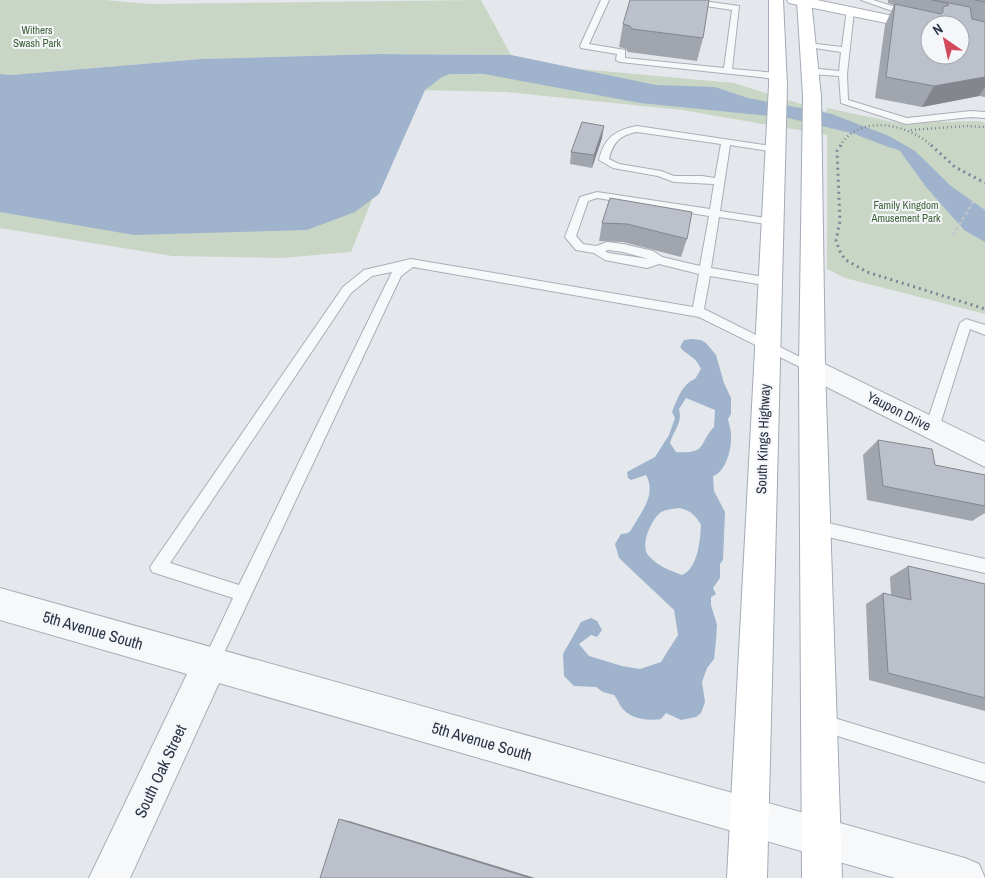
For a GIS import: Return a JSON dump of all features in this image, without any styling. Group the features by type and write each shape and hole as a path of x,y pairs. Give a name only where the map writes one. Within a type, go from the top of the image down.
{"main road":[{"name":"South Kings Highway","path":"747,878 775,143 777,81 776,0"},
{"path":"822,878 812,368 812,96 808,45 801,1 920,25"}],"street":[{"name":"Yaupon Drive","path":"812,368 985,455"},
{"name":"5th Avenue South","path":"0,604 821,837 920,872 965,878"},
{"name":"South Oak Street","path":"109,878 210,664"}],"lane":[{"path":"605,0 584,46 622,52 620,60 728,71 777,81"},
{"path":"680,0 736,8 728,71"},
{"path":"865,0 885,3 899,11 898,21"},
{"path":"850,11 843,74 844,101 906,121 971,114 985,115"},
{"path":"808,45 845,50"},
{"path":"810,71 843,74"},
{"path":"719,182 701,179 690,181 667,178 661,174 616,166 604,160 606,147 614,136 624,130 637,129 726,142 775,143"},
{"path":"698,312 726,142"},
{"path":"661,174 672,171"},
{"path":"683,173 696,175 701,179"},
{"path":"770,282 704,271 658,260 647,264 605,256 597,250 580,247 570,237 584,199 591,195 772,222"},
{"path":"244,594 158,567 347,290 368,273 411,263 698,312 812,368"},
{"path":"210,664 396,274 411,263"},
{"path":"932,428 966,323 985,330"},
{"path":"815,527 985,566"},
{"path":"818,722 985,773"}],"path":[{"path":"953,235 975,198"}],"green space":[{"name":"Withers Swash Park","path":"0,0 105,0 150,4 481,0 511,55 378,54 201,59 11,75 0,74"},
{"name":"Family Kingdom Amusement Park","path":"548,66 734,83 826,112 827,108 898,123 980,121 985,123 985,314 845,278 827,269 827,135 682,110 506,92 416,90 351,252 281,258 172,256 0,228 0,77"}],"water":[{"path":"378,54 511,55 656,85 715,87 748,98 832,114 889,136 915,151 951,186 985,210 985,242 964,230 926,187 900,151 872,138 788,118 640,103 484,74 455,72 442,77 425,90 379,194 355,212 307,230 134,235 0,212 0,74 11,75 201,59"},
{"path":"684,340 701,340 716,355 724,383 731,398 731,414 728,419 731,435 729,453 725,465 718,474 713,476 714,491 725,512 723,560 720,564 720,578 713,588 716,594 711,597 711,605 717,625 716,641 714,659 707,668 702,682 705,702 701,713 696,717 681,720 666,713 661,719 650,720 638,718 623,710 614,695 603,692 596,687 574,686 564,676 563,654 581,622 591,618 597,621 602,630 597,637 591,635 579,644 589,656 622,666 640,669 661,662 678,635 674,610 619,558 615,544 621,534 628,533 631,530 643,510 650,490 646,475 631,480 628,478 627,472 655,457 669,435 675,418 672,412 681,393 690,381 695,379 701,369 694,358 680,347","holes":["686,398 715,410 714,427 698,449 676,452 670,443 679,423 679,409","679,508 692,514 701,525 699,546 695,560 692,566 682,575 655,562 648,555 645,546 650,527 657,516 669,509"]}],"building":[{"path":"630,0 709,0 703,38 632,29 630,26 623,24"},
{"path":"932,0 970,7 972,19 985,22 985,77 934,86 886,77 895,4 941,14 943,7 949,5"},
{"path":"582,122 604,126 594,155 571,152"},
{"path":"610,198 692,212 687,239 627,224 602,223"},
{"path":"878,440 932,449 935,465 985,475 985,506 883,486"},
{"path":"908,566 985,584 985,698 888,673 883,593 911,600"},
{"path":"339,819 530,878 320,878"}],"waterway":[{"path":"443,73 476,73"},
{"path":"859,134 893,147"}],"railway":[{"path":"840,146 859,129 884,125 910,132 932,146"},
{"path":"911,130 966,126 985,127"},
{"path":"841,145 837,151 840,221 836,241 841,254 846,260 867,272 985,309"},
{"path":"931,145 955,167 985,183"}]}
